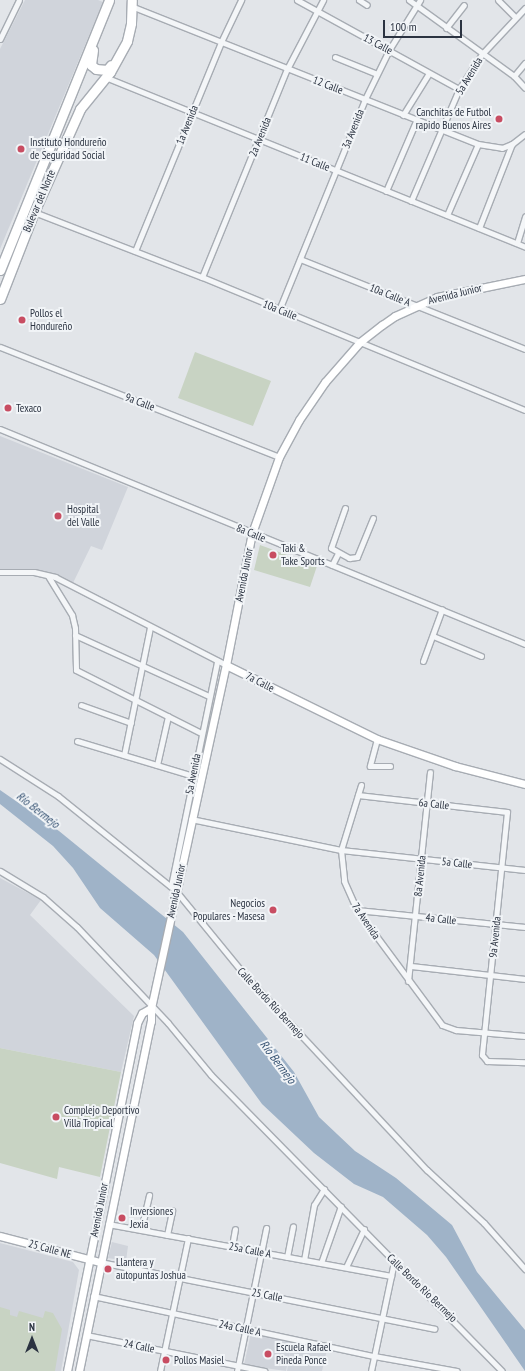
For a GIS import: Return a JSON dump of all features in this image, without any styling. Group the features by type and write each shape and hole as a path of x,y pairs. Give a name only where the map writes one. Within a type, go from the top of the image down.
{"highway":[{"path":"110,0 96,38 91,60 91,64 99,71 107,70 111,65 122,39 130,2"},
{"name":"Bulevar del Norte","path":"0,270 110,0"},
{"name":"Bulevar del Norte","path":"0,299 34,212 80,109 105,77 127,41 131,23 130,2"}],"main road":[{"name":"Avenida Junior","path":"79,1371 100,1262 151,1021 152,1004 174,899 173,888 191,819 226,665 252,533 279,457 299,420 321,388 360,342 395,316 416,305 456,292 525,279"},
{"name":"7a Calle","path":"226,665 377,739 455,766 525,784"},
{"name":"Avenida Junior","path":"67,1371 137,1024 142,1013 152,1004"},
{"name":"25 Calle NE","path":"0,1236 100,1262"}],"street":[{"path":"1,35 19,0"},
{"name":"1a Avenida","path":"135,251 221,42 241,0"},
{"name":"13 Calle","path":"297,0 316,12 459,89"},
{"name":"2a Avenida","path":"202,277 287,69 323,0"},
{"path":"359,0 366,5"},
{"path":"409,0 514,76 525,88"},
{"name":"3a Avenida","path":"280,310 365,99 389,50 420,0"},
{"path":"498,0 515,17"},
{"name":"12 Calle","path":"130,2 287,69 478,144 502,148 512,144"},
{"path":"446,28 464,5"},
{"name":"5a Avenida","path":"411,201 459,89 482,54 525,8"},
{"path":"335,57 377,74"},
{"path":"514,76 525,63"},
{"path":"403,115 429,73"},
{"name":"11 Calle","path":"105,77 525,246"},
{"path":"386,191 417,119"},
{"path":"479,228 512,144 525,134"},
{"path":"447,215 478,144"},
{"name":"10a Calle","path":"34,212 202,277 525,410"},
{"path":"517,243 525,216"},
{"name":"10a Calle A","path":"300,259 525,349"},
{"name":"9a Calle","path":"0,347 279,457"},
{"name":"8a Calle","path":"0,429 525,644"},
{"path":"345,508 331,544 332,550 349,558 357,557 373,518"},
{"path":"332,565 338,553"},
{"name":"7a Calle","path":"0,572 34,572 48,576 226,665"},
{"path":"48,576 72,615 75,634 75,667 79,672 137,699 201,733"},
{"path":"423,661 442,609"},
{"path":"124,755 137,699 150,627"},
{"path":"75,634 143,667 209,696"},
{"path":"433,636 481,656"},
{"name":"5a Avenida","path":"173,888 201,733 217,661"},
{"path":"81,704 131,723"},
{"path":"157,765 168,716"},
{"path":"377,739 370,766 390,766"},
{"path":"77,741 193,776"},
{"name":"Calle Bordo Río Bermejo","path":"0,759 58,796 173,888 249,980 427,1170 484,1223 525,1269"},
{"name":"8a Avenida","path":"408,980 411,966 430,772"},
{"name":"7a Avenida","path":"361,785 340,850 344,881 357,910 442,1025 456,1030 525,1036"},
{"name":"6a Calle","path":"358,795 428,804 504,811 508,815"},
{"name":"9a Avenida","path":"508,815 484,1032 484,1059 525,1062"},
{"name":"5a Calle","path":"191,819 340,850 421,860 525,870"},
{"name":"Calle Bordo Río Bermejo","path":"0,871 43,897 78,926 152,1004 211,1075 364,1229 394,1262 447,1312 502,1371"},
{"name":"4a Calle","path":"357,910 525,928"},
{"path":"411,966 525,979"},
{"path":"304,1260 314,1205 324,1189"},
{"path":"140,1230 149,1195"},
{"path":"321,1263 341,1206"},
{"path":"167,1235 172,1211"},
{"name":"25a Calle A","path":"108,1224 391,1276"},
{"path":"287,1257 293,1227"},
{"path":"238,1368 266,1228"},
{"path":"232,1246 235,1229"},
{"path":"346,1267 364,1229"},
{"path":"160,1371 188,1238"},
{"name":"25 Calle","path":"100,1262 434,1329"},
{"path":"371,1371 394,1262"},
{"name":"24a Calle A","path":"94,1296 246,1330 457,1371"},
{"name":"24 Calle","path":"86,1335 238,1368 264,1371"}],"shaded area":[{"name":"Instituto Hondureño de Seguridad Social","path":"25,0 98,0 103,2 0,249 0,49"},
{"name":"Hospital del Valle","path":"0,436 128,487 102,550 91,546 73,583 59,577 0,570"},
{"path":"0,878 41,900 30,915 134,1016 121,1072 0,1048"},
{"path":"112,1242 128,1246 126,1261 108,1258"},
{"path":"0,1243 73,1262 79,1270 61,1371 0,1371"},
{"name":"Escuela Rafael Pineda Ponce","path":"251,1333 292,1342 286,1371 244,1365"},
{"path":"292,1342 327,1350 322,1371 287,1371"}],"green space":[{"path":"195,352 271,381 253,426 178,398"},
{"name":"Taki & Take Sports","path":"260,545 317,566 310,587 254,570"},
{"name":"Complejo Deportivo Villa Tropical","path":"0,1048 121,1072 100,1177 59,1167 57,1179 0,1163"},
{"path":"0,1307 10,1310 10,1315 17,1317 19,1311 43,1318 45,1311 53,1313 62,1329 55,1371 0,1371"}],"water":[{"name":"Río Bermejo","path":"0,790 59,831 183,932 294,1072 319,1117 355,1151 396,1178 452,1225 477,1272 525,1330 525,1371 446,1257 427,1235 383,1197 354,1184 314,1153 262,1104 154,955 100,908 73,868 53,846 0,804"}],"place":[{"name":"Canchitas de Futbol rapido Buenos Aires","path":"499,119"},
{"name":"Instituto Hondureño de Seguridad Social","path":"21,149"},
{"name":"Pollos el Hondureño","path":"22,320"},
{"name":"Texaco","path":"8,408"},
{"name":"Hospital del Valle","path":"58,516"},
{"name":"Taki & Take Sports","path":"273,555"},
{"name":"Negocios Populares - Masesa","path":"273,910"},
{"name":"Complejo Deportivo Villa Tropical","path":"56,1117"},
{"name":"Inversiones Jexia","path":"122,1218"},
{"name":"Llantera y autopuntas Joshua","path":"108,1269"},
{"name":"Escuela Rafael Pineda Ponce","path":"268,1354"},
{"name":"Pollos Masiel","path":"166,1360"}]}
